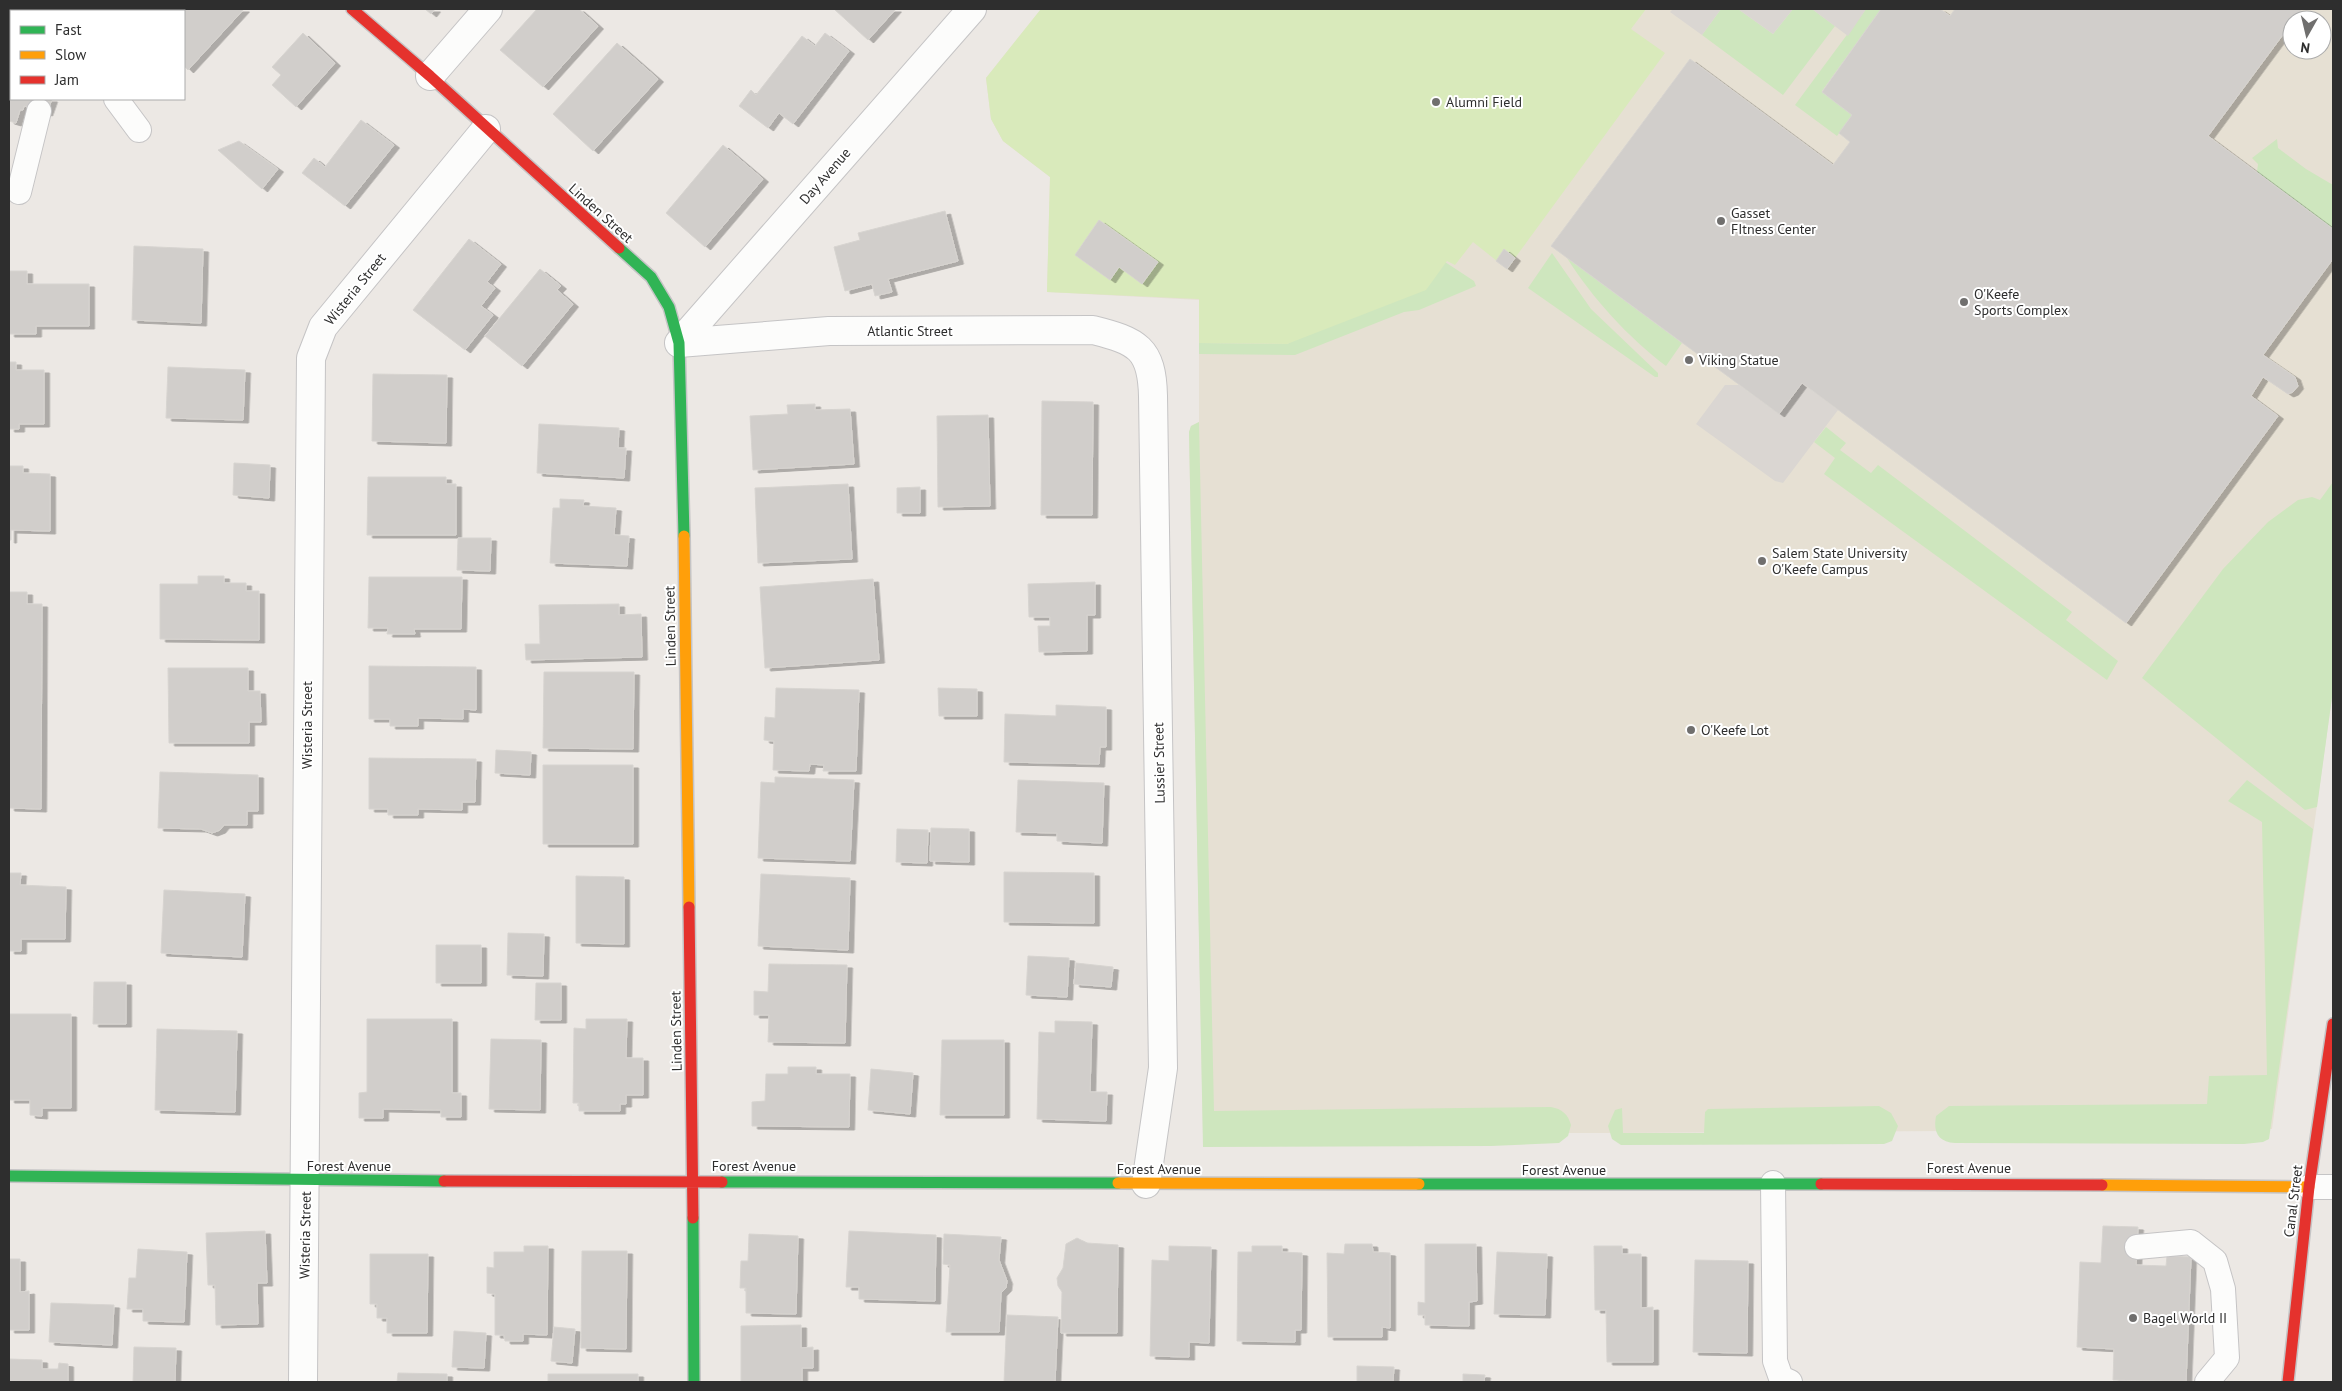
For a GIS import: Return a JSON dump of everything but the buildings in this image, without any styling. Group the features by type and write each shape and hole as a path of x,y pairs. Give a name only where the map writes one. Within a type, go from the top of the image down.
{"street":[{"name":"Linden Street","path":"352,9 430,76 486,129 651,277 669,307 679,343 683,428 694,1382"},
{"path":"430,76 488,9"},
{"name":"Day Avenue","path":"679,343 972,9"},
{"name":"Wisteria Street","path":"303,1382 306,1181 309,393 311,358 323,327 486,129"},
{"name":"Atlantic Street","path":"679,343 829,331 1093,330 1118,336 1138,346"},
{"name":"Lussier Street","path":"1138,346 1151,364 1154,396 1163,1068 1146,1184"},
{"name":"Canal Street","path":"2288,1382 2309,1187 2333,1024"},
{"name":"Forest Avenue","path":"9,1176 306,1181 1146,1184 1773,1183 2309,1187"}],"lane":[{"path":"117,100 139,130"},
{"path":"19,192 39,111"},
{"path":"1773,1183 1775,1361 1781,1378 1790,1382"},
{"path":"2309,1187 2333,1187"},
{"path":"2137,1247 2191,1242 2215,1261 2223,1289 2227,1358 2207,1382"}],"shaded area":[{"name":"Salem State University O'Keefe Campus","path":"1041,9 2333,9 2333,690 2272,1129 1622,1133 1203,1133 1189,432 1191,426 1199,422 1199,300 1047,292 1050,177 1003,141 991,119 986,78"},
{"path":"1673,9 1721,9 1702,35 1670,12"},
{"path":"1738,9 1793,9 1773,34"},
{"path":"1812,9 1866,9 1848,36"},
{"path":"1802,383 1838,410 1783,483 1775,481 1696,424 1725,385 1739,385 1779,414"}],"green space":[{"path":"1041,9 1646,9 1631,29 1665,53 1507,269 1473,242 1455,265 1447,261 1426,290 1287,344 1199,343 1199,299 1047,292 1050,177 1003,141 991,119 986,78"},
{"path":"1721,9 1738,9 1773,34 1793,9 1812,9 1835,26 1783,95 1702,35"},
{"path":"1866,9 1881,9 1822,91 1852,115 1837,136 1795,105"},
{"path":"2277,139 2278,148 2306,169 2333,185 2333,229 2257,172 2258,164 2252,158"},
{"path":"1552,253 1591,309 1658,373 1658,377 1655,377 1528,288"},
{"path":"1567,258 1682,343 1666,366 1638,343 1600,303"},
{"path":"1445,262 1474,281 1476,286 1419,310 1404,312 1295,355 1199,354 1199,343 1287,344"},
{"path":"1199,422 1214,1111 1551,1107 1564,1113 1571,1125 1568,1136 1559,1143 1491,1146 1203,1147 1189,432 1191,426"},
{"path":"1826,427 1846,443 1840,450 1871,473 1878,465 2072,612 2066,620 2118,661 2107,680 1824,474 1835,458 1814,442"},
{"path":"2333,482 2333,690 2317,807 2305,810 2142,678 2223,569 2268,522 2298,500 2312,497 2320,500"},
{"path":"2247,780 2313,829 2269,1139 2263,1142 2244,1144 1955,1143 1944,1141 1936,1131 1935,1122 1936,1116 1949,1106 2207,1104 2209,1076 2267,1075 2262,822 2228,801"},
{"path":"1879,1106 1891,1113 1898,1126 1892,1141 1884,1144 1621,1145 1612,1139 1608,1126 1615,1110 1622,1108 1623,1133 1704,1133 1705,1112 1708,1109"}],"traffic: fast":[{"path":"619,248 651,277 669,307 679,343 684,536"},
{"path":"9,1176 444,1181"},
{"path":"722,1182 1118,1183"},
{"path":"1419,1184 1821,1184"},
{"path":"693,1218 694,1382"}],"traffic: slow":[{"path":"684,536 689,907"},
{"path":"1118,1183 1419,1184"},
{"path":"2102,1185 2309,1187"}],"traffic: jam":[{"path":"352,9 430,76 619,248"},
{"path":"689,907 693,1218"},
{"path":"2288,1382 2309,1187 2333,1024"},
{"path":"444,1181 722,1182"},
{"path":"1821,1184 2102,1185"}],"place":[{"name":"Alumni Field","path":"1436,102"},
{"name":"Gasset FItness Center","path":"1721,221"},
{"name":"O'Keefe Sports Complex","path":"1964,302"},
{"name":"Viking Statue","path":"1689,360"},
{"name":"Salem State University O'Keefe Campus","path":"1762,561"},
{"name":"O'Keefe Lot","path":"1691,730"},
{"name":"Bagel World II","path":"2133,1318"}]}
